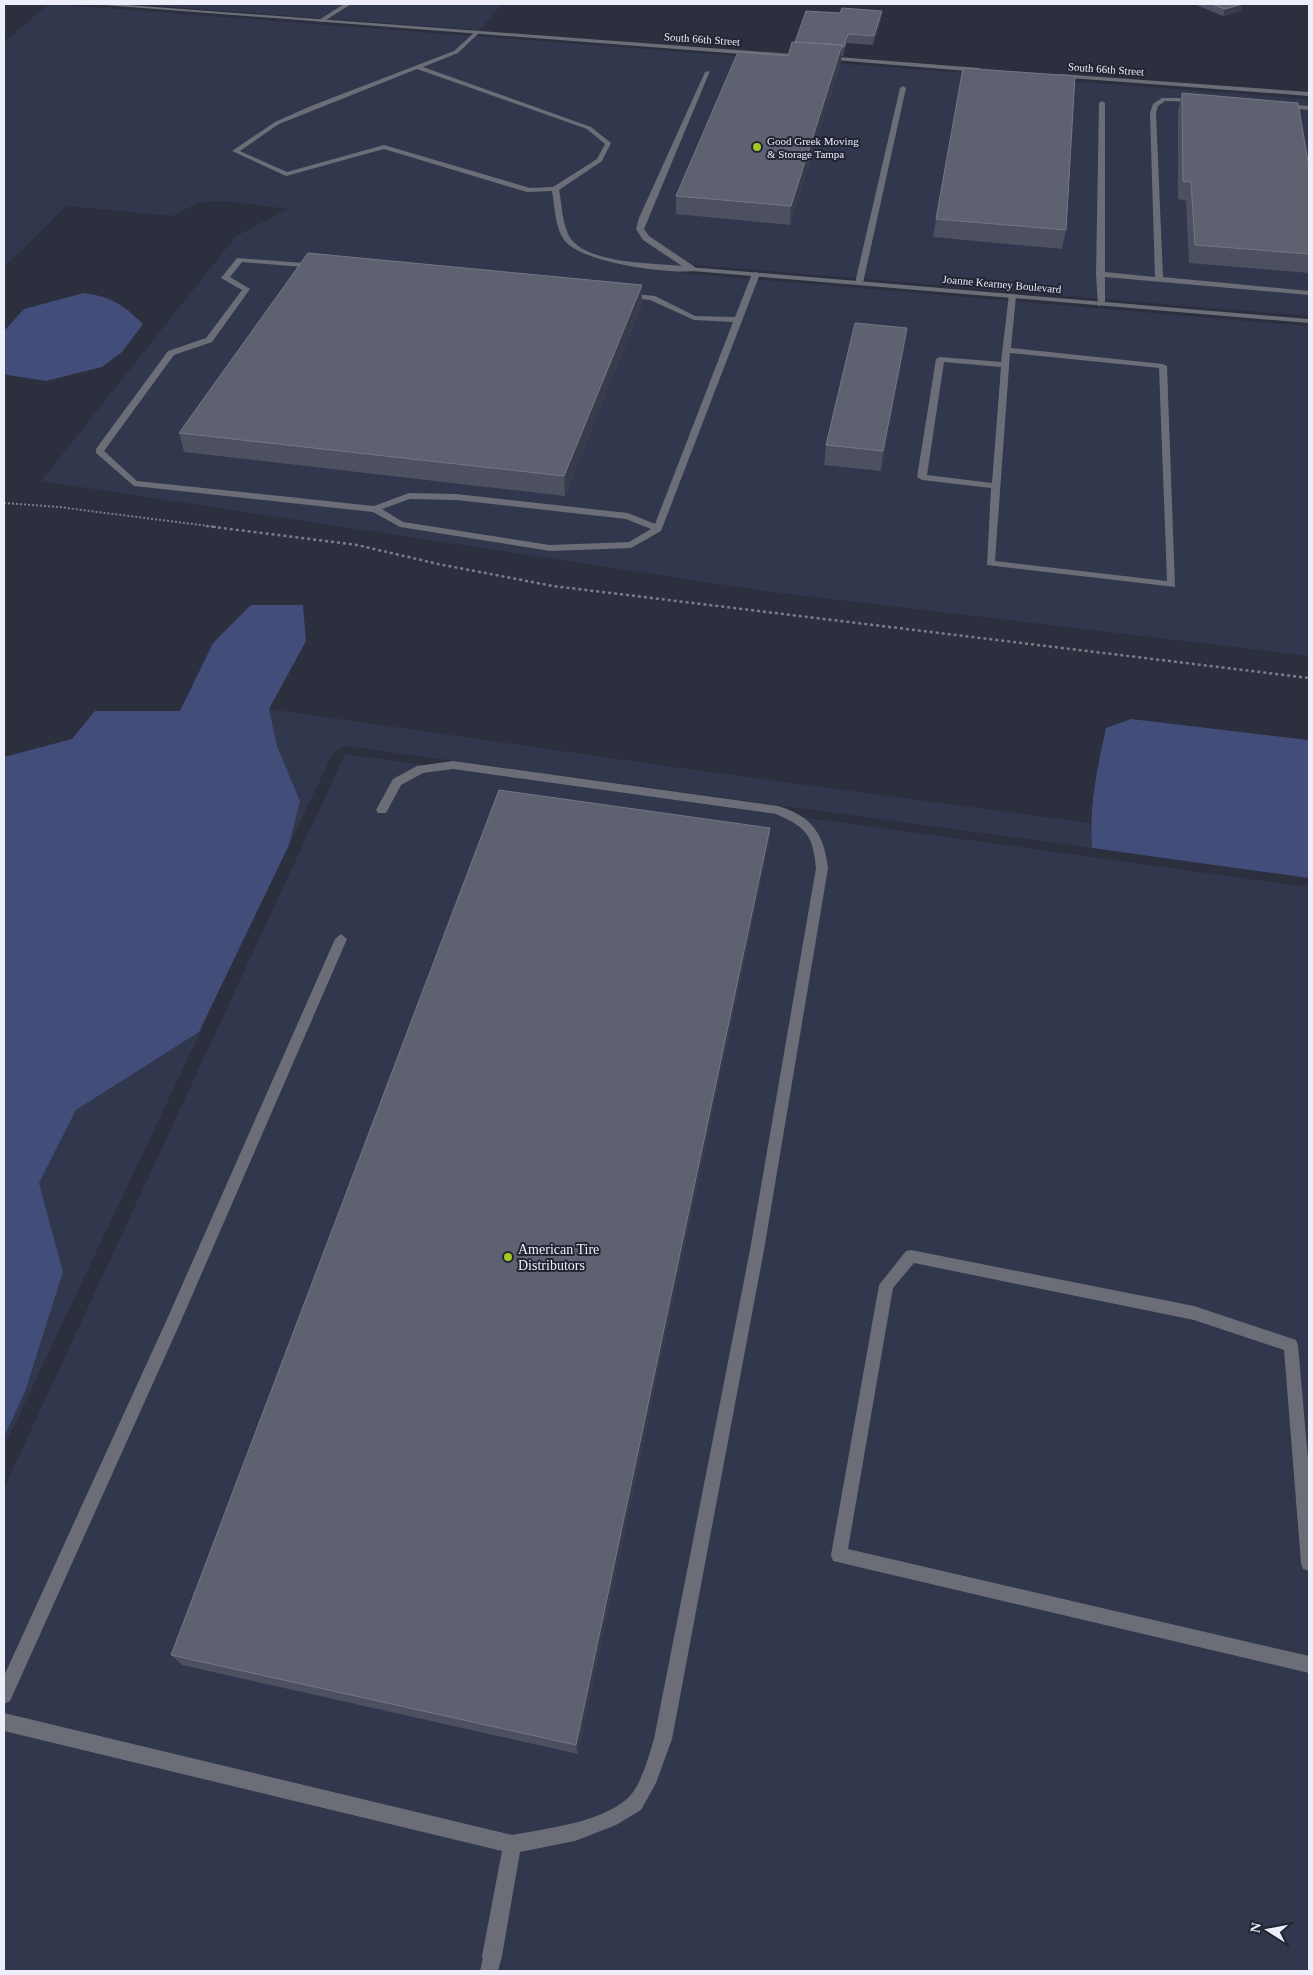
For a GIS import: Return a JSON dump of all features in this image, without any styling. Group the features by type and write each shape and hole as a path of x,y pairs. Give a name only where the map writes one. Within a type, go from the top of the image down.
{"street":[{"name":"South 66th Street","path":"94,4 811,57"},
{"path":"320,21 348,4"},
{"path":"417,67 589,128 609,144 600,160 555,189 530,190 384,147 286,174 235,151 277,123 417,67 456,52 477,32"},
{"path":"821,58 990,71"},
{"path":"692,269 646,238 640,229 643,218 708,72"},
{"name":"South 66th Street","path":"1050,75 1309,94"},
{"path":"859,282 903,88"},
{"path":"1159,280 1153,113 1155,105 1164,99 1170,98 1204,100"},
{"path":"1100,304 1102,103"},
{"path":"1271,105 1309,108"},
{"name":"Joanne Kearney Boulevard","path":"555,189 567,240 583,252 608,259 692,269 1309,321"},
{"path":"325,267 240,260 225,278 246,289 209,340 171,353 99,451 134,483 375,509 400,524 550,548 632,545 658,529 756,274"},
{"path":"1100,274 1309,293"},
{"path":"614,294 652,298 694,318 739,320"},
{"path":"1006,350 1163,366 1172,585 990,563 1006,350 1012,296"},
{"path":"996,486 922,477 940,359 1005,365"},
{"path":"375,509 409,496 456,497 628,516 658,529"},
{"path":"4,1722 512,1844 575,1832 610,1819 635,1804 650,1777 663,1739 757,1250 822,868 820,843 809,828 778,810 453,765 421,769 397,782 382,810"},
{"path":"4,1695 174,1321 341,939"},
{"path":"1309,1563 1291,1344 1194,1313 911,1256 886,1285 839,1555 1309,1666"},
{"path":"490,1964 512,1844"}],"path":[{"path":"4,502 69,508 357,544 438,564 554,586 1309,678"}],"shaded area":[{"path":"49,4 1309,99 1309,316 683,264 681,273 1309,326 1309,656 764,591 41,481 236,236 288,209 225,201 198,203 172,216 67,206 4,267 4,42"},
{"path":"132,4 502,4 480,30"},
{"path":"84,293 117,303 143,324 122,352 102,367 46,381 4,373 4,331 24,309"},
{"path":"251,605 303,605 306,641 269,709 277,746 300,801 289,845 199,1032 76,1110 39,1183 63,1272 25,1392 4,1437 4,757 72,739 95,711 180,711 213,643"},
{"path":"269,709 688,769 1090,823 1092,848 345,746 333,753 289,845 300,801 277,746"},
{"path":"1131,719 1309,740 1309,878 1092,848 1093,803 1106,728"},
{"path":"345,754 1309,887 1309,1971 4,1971 4,1488"},
{"path":"207,1018 4,1447 4,1437 25,1392 63,1272 39,1183 76,1110 199,1032"}],"building":[{"path":"1212,4 1242,4 1225,9"},
{"path":"842,8 882,11 874,36 848,34 844,47 842,45 795,42 806,11 840,13"},
{"path":"792,42 842,45 791,206 676,196 738,52 788,56"},
{"path":"963,68 1075,76 1066,230 936,219"},
{"path":"1182,93 1298,103 1309,167 1309,254 1195,245 1191,182 1183,181"},
{"path":"308,253 642,285 564,476 179,433"},
{"path":"855,323 907,328 883,451 826,445"},
{"name":"American Tire Distributors","path":"499,790 770,828 576,1745 171,1655"}],"place":[{"name":"Good Greek Moving & Storage Tampa","path":"757,147"},
{"name":"American Tire Distributors","path":"508,1257"}]}
